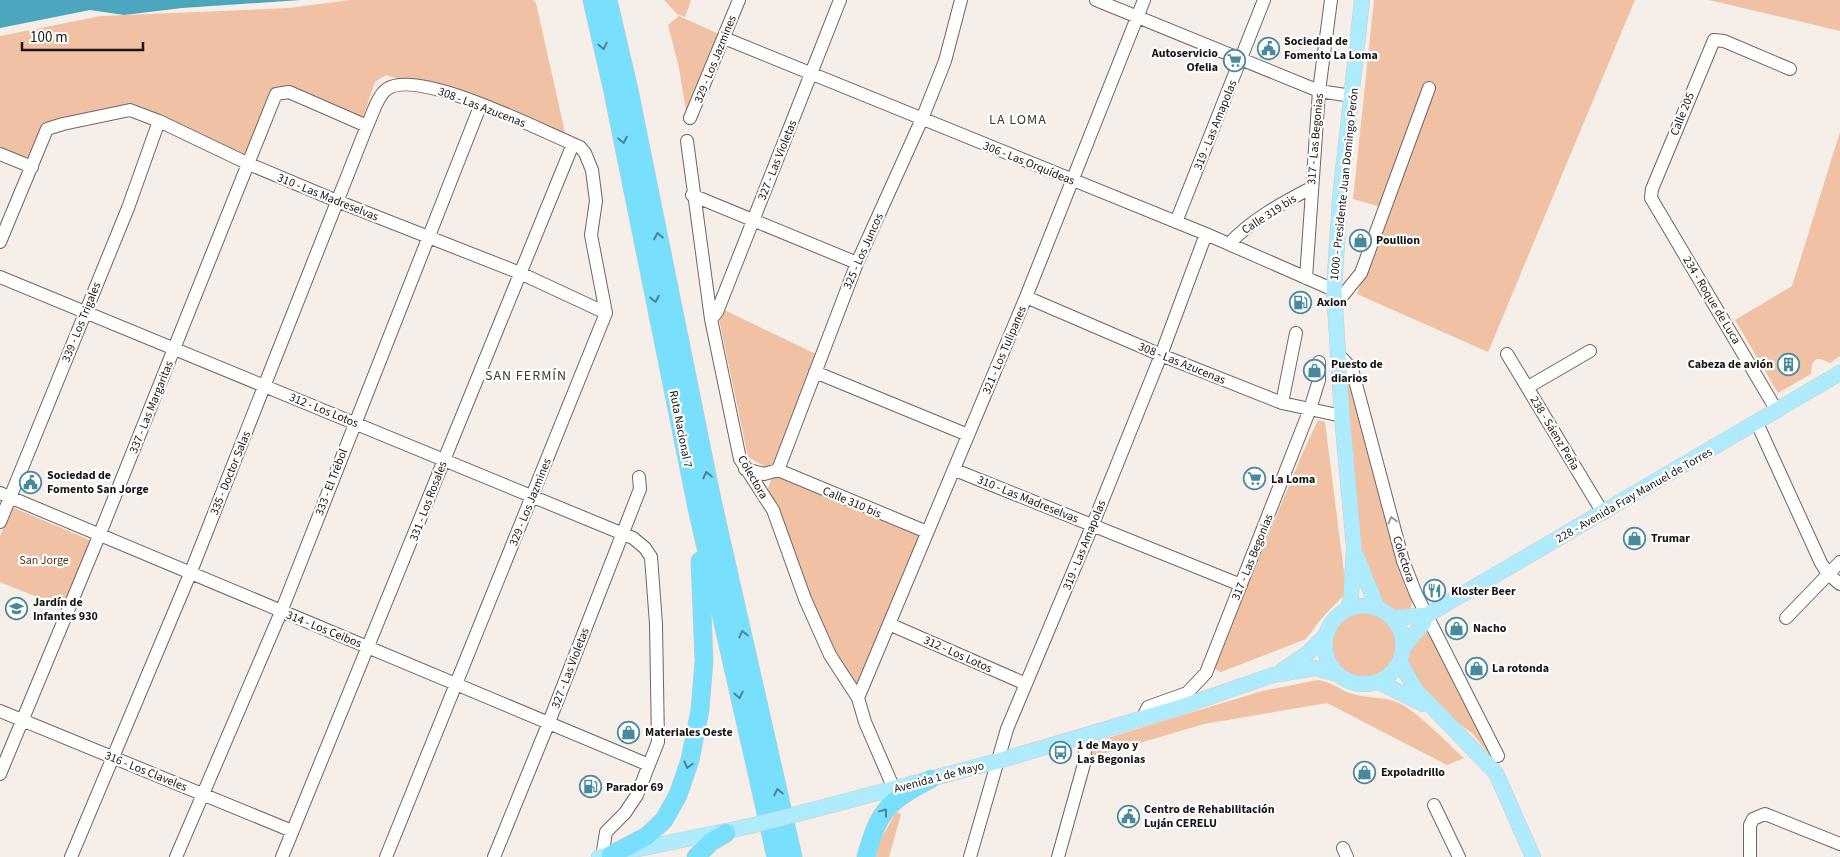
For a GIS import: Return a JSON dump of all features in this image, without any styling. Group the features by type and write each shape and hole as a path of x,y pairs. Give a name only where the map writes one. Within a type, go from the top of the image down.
{"highway":[{"name":"Ruta Nacional 7","path":"592,0 613,92 696,508 776,857"},
{"name":"Ruta Nacional 7","path":"608,0 629,90 712,500 793,857"},
{"path":"607,856 647,836 664,820 678,795 690,760 700,710 704,661 696,508"},
{"path":"866,857 875,826 885,810 908,792 930,780"},
{"path":"696,857 707,846 726,833"}],"main road":[{"name":"1000 - Presidente Juan Domingo Perón","path":"1354,548 1334,297 1340,198 1362,0"},
{"name":"228 - Avenida Fray Manuel de Torres","path":"1393,618 1427,615 1840,373"},
{"path":"1354,548 1377,607"},
{"path":"1348,609 1351,597 1354,548"},
{"path":"1359,606 1377,607 1393,618 1399,626 1404,646 1400,662 1395,670 1379,682 1362,685 1344,679 1337,674 1326,656 1326,635 1330,624 1348,609 1359,606"},
{"name":"228 - Avenida Fray Manuel de Torres","path":"1404,646 1423,624 1427,615"},
{"name":"Avenida 1 de Mayo","path":"1273,675 1297,661 1326,635"},
{"path":"1400,662 1415,689 1488,763 1502,786 1533,857"},
{"name":"Avenida 1 de Mayo","path":"607,856 726,833 930,780 1142,718 1273,675 1315,668 1337,674"},
{"path":"1379,682 1435,711"},
{"path":"1498,756 1502,786"}],"street":[{"name":"329 - Los Jazmines","path":"690,118 738,0"},
{"name":"327 - Las Violetas","path":"711,319 717,312 840,0"},
{"name":"325 - Los Juncos","path":"778,470 857,263 922,119 945,61 960,0"},
{"path":"1096,0 1318,91 1352,96"},
{"name":"321 - Los Tulipanes","path":"858,698 1026,297 1144,0"},
{"name":"319 - Las Amapolas","path":"1176,222 1264,0"},
{"name":"317 - Las Begonias","path":"1306,278 1318,91 1331,0"},
{"name":"306 - Las Orquídeas","path":"724,38 811,75 1206,234 1306,278 1334,297"},
{"name":"Calle 205","path":"1652,189 1714,40 1724,41 1790,69"},
{"name":"308 - Las Azucenas","path":"388,89 402,86 430,87 481,104 574,144"},
{"path":"1334,297 1361,273 1429,88"},
{"name":"335 - Doctor Salas","path":"71,857 190,574 367,126 388,89"},
{"name":"337 - Las Margaritas","path":"0,774 99,536 276,94 289,92 367,126"},
{"name":"333 - El Trébol","path":"176,857 280,612 481,104"},
{"name":"310 - Las Madreselvas","path":"32,167 47,129 130,110 159,121 249,164 428,238 520,273 606,312"},
{"name":"339 - Los Trigales","path":"0,522 5,495 128,208 159,121"},
{"name":"Colectora","path":"687,141 692,195 711,319 738,451 745,468 773,510 791,564 821,637 858,698 865,722 894,789"},
{"path":"574,144 586,153 592,170 596,201 591,234 606,312"},
{"name":"331 - Los Rosales","path":"282,857 574,144"},
{"path":"0,154 32,167 0,242"},
{"name":"Calle 319 bis","path":"1229,244 1238,234 1283,203 1311,188"},
{"name":"234 - Roque de Luca","path":"1652,189 1651,198 1777,411"},
{"path":"692,195 857,263"},
{"name":"319 - Las Amapolas","path":"970,857 1007,729 1161,355 1206,234"},
{"name":"312 - Los Lotos","path":"0,277 622,533 645,548 651,557 656,624 658,742 649,765"},
{"name":"308 - Las Azucenas","path":"1026,297 1161,355 1282,403 1342,416"},
{"name":"329 - Los Jazmines","path":"386,857 606,312"},
{"path":"1282,403 1296,334"},
{"path":"1528,388 1590,351"},
{"name":"Colectora","path":"1338,354 1352,369 1403,561 1427,615 1498,756"},
{"name":"238 - Sáenz Peña","path":"1507,354 1603,513"},
{"name":"317 - Las Begonias","path":"1142,718 1148,707 1187,692 1206,673 1310,409 1320,380 1319,362"},
{"path":"815,372 968,435"},
{"path":"1757,423 1828,574 1840,584"},
{"path":"745,468 764,474 778,470"},
{"name":"Calle 310 bis","path":"778,470 927,532"},
{"name":"310 - Las Madreselvas","path":"955,470 1241,585"},
{"name":"327 - Las Violetas","path":"494,857 640,489 639,477"},
{"name":"314 - Los Ceibos","path":"5,495 280,612 456,682 649,765"},
{"path":"1786,618 1840,562"},
{"name":"312 - Los Lotos","path":"889,624 1026,684"},
{"name":"316 - Los Claveles","path":"0,710 292,831"},
{"path":"1058,857 1084,764 1086,735"},
{"path":"607,856 606,832 625,813 636,795 649,765"},
{"path":"1434,805 1459,857"},
{"path":"1750,857 1750,825 1758,815 1765,814 1840,844"}],"green space":[{"path":"350,0 533,0 536,3 566,137 386,75 375,82 363,117 284,86 274,90 246,159 114,109 46,122 31,156 23,157 0,149 0,36 101,16 289,8"},
{"path":"664,0 691,0 685,17 677,14"},
{"path":"1374,0 1635,0 1488,352 1357,294 1388,209 1353,199"},
{"path":"1709,0 1840,0 1840,31 1726,4"},
{"path":"679,16 721,35 686,111 679,68 668,25"},
{"path":"1840,132 1840,356 1830,363 1816,359 1812,364 1811,374 1778,393 1735,320 1792,286"},
{"path":"722,309 818,355 774,472 748,457 719,319"},
{"path":"1346,373 1350,375 1413,600 1410,609 1399,611 1382,603 1361,550"},
{"path":"1318,420 1325,422 1345,580 1344,595 1321,619 1306,639 1221,672 1213,668"},
{"path":"774,472 922,534 856,686 821,629 768,488"},
{"name":"San Jorge","path":"12,507 92,541 64,608 0,582 0,536"},
{"path":"1364,613 1376,615 1387,622 1394,633 1396,645 1394,657 1387,668 1376,675 1364,677 1352,675 1341,668 1334,657 1332,645 1334,633 1341,622 1352,615"},
{"path":"1425,632 1428,632 1432,637 1496,759 1492,758 1472,733 1442,712 1426,696 1406,661 1410,645"},
{"path":"1318,680 1328,682 1353,694 1388,699 1407,707 1464,758 1447,765 1327,703 1204,724 1089,758 1091,743 1262,691"},
{"path":"896,812 901,814 889,857 876,857 880,841"}],"water":[{"path":"0,0 301,0 182,8 124,15 90,10 0,28"}],"place":[{"name":"Sociedad de Fomento La Loma","path":"1268,48"},
{"name":"Autoservicio Ofelia","path":"1234,60"},
{"name":"Poullion","path":"1360,240"},
{"name":"Axion","path":"1301,302"},
{"name":"Cabeza de avión","path":"1789,364"},
{"name":"Puesto de diarios","path":"1315,371"},
{"name":"La Loma","path":"1255,479"},
{"name":"Sociedad de Fomento San Jorge","path":"31,482"},
{"name":"Trumar","path":"1635,538"},
{"name":"Kloster Beer","path":"1435,591"},
{"name":"Jardín de Infantes 930","path":"17,609"},
{"name":"Nacho","path":"1457,628"},
{"name":"La rotonda","path":"1476,668"},
{"name":"Materiales Oeste","path":"629,732"},
{"name":"1 de Mayo y Las Begonias","path":"1061,752"},
{"name":"Expoladrillo","path":"1365,772"},
{"name":"Parador 69","path":"590,787"},
{"name":"Centro de Rehabilitación Luján CERELU","path":"1128,816"}],"district":[{"name":"LA LOMA","path":"1018,119"},
{"name":"SAN FERMÍN","path":"526,375"}]}
